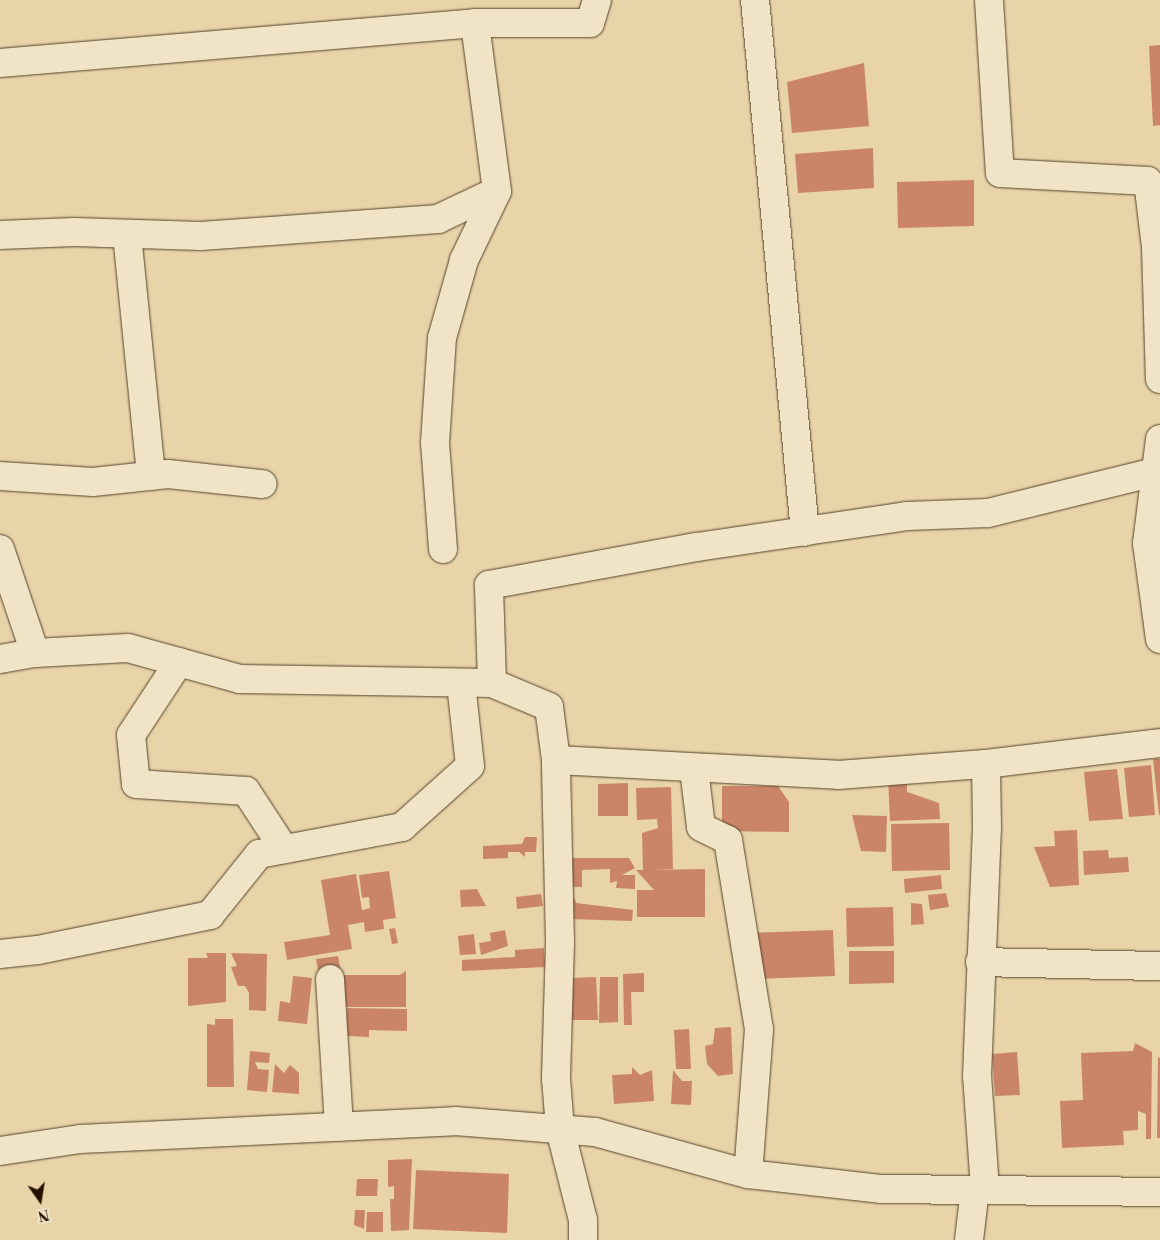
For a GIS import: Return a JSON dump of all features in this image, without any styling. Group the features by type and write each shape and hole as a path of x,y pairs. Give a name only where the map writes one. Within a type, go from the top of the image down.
{"street":[{"path":"0,63 475,23 590,23 597,0"},
{"path":"755,0 804,532"},
{"path":"988,0 1000,173 1154,180 1160,379"},
{"path":"443,549 435,443 442,338 464,260 497,191 475,23"},
{"path":"0,236 127,234 201,236 438,219 497,191"},
{"path":"127,234 151,476"},
{"path":"1160,439 1154,472 1147,543 1160,639"},
{"path":"492,683 490,585 907,516 988,513 1154,472"},
{"path":"0,476 93,482 168,474 262,484"},
{"path":"0,549 35,653"},
{"path":"0,659 35,653 128,648 240,679 280,682 492,683 549,707 556,760 560,933 556,1078 560,1129 583,1220 583,1240"},
{"path":"179,662 132,735 136,784 246,791 284,850"},
{"path":"0,954 38,950 210,915 259,854 402,827 470,766 462,682"},
{"path":"556,760 694,769 838,775 986,764 1160,743"},
{"path":"969,1240 980,1189 977,1076 980,962 987,828 986,764"},
{"path":"694,769 701,827 728,840 758,1028 748,1174"},
{"path":"980,962 1160,966"},
{"path":"330,980 338,1126"},
{"path":"0,1151 80,1139 455,1121 595,1132 748,1174 882,1189 1160,1192"}],"building":[{"path":"1160,45 1160,125 1153,126 1149,46"},
{"path":"864,63 869,126 792,133 787,82"},
{"path":"873,148 874,188 798,193 795,154"},
{"path":"974,180 974,226 898,228 897,182"},
{"path":"1153,759 1160,759 1160,815 1159,815"},
{"path":"1151,765 1155,815 1129,817 1124,768"},
{"path":"1117,769 1123,819 1089,821 1084,772"},
{"path":"907,775 907,792 939,803 940,819 890,821 888,776"},
{"path":"628,783 628,816 598,816 598,784"},
{"path":"722,786 778,786 789,802 789,832 722,831"},
{"path":"671,787 673,869 650,870 705,869 705,917 637,917 637,890 654,890 636,870 643,870 642,833 658,828 657,819 637,820 636,788"},
{"path":"852,815 887,816 886,852 861,851"},
{"path":"949,823 950,870 892,871 891,824"},
{"path":"1077,830 1079,885 1050,887 1034,847 1055,846 1054,831"},
{"path":"525,837 537,837 536,852 525,852 525,857 519,852 508,852 508,858 483,859 483,846 522,844"},
{"path":"1108,850 1109,858 1128,857 1129,872 1084,875 1083,851"},
{"path":"573,858 629,858 635,868 622,875 635,875 635,889 616,888 617,881 610,883 610,869 582,870 582,887 566,887 567,863"},
{"path":"389,871 396,918 383,920 384,929 365,932 364,922 348,925 352,949 287,960 284,942 330,935 321,880 356,874 362,910 370,908 369,897 362,898 359,875"},
{"path":"941,875 942,889 905,893 904,879"},
{"path":"477,889 486,906 461,907 460,890"},
{"path":"946,893 949,907 930,910 928,895"},
{"path":"541,894 543,906 517,909 516,897"},
{"path":"569,898 575,899 576,903 633,910 632,921 569,919"},
{"path":"911,903 922,904 924,924 911,925"},
{"path":"893,907 894,946 847,947 846,908"},
{"path":"395,928 398,943 392,944 389,929"},
{"path":"505,930 508,946 481,955 479,943 491,941 490,933"},
{"path":"833,930 835,976 753,979 751,933"},
{"path":"474,934 476,954 460,955 458,936"},
{"path":"544,948 545,967 462,971 462,960 515,957 515,950"},
{"path":"849,951 894,951 894,983 849,984"},
{"path":"206,953 226,953 226,1002 188,1006 188,958 208,958"},
{"path":"231,953 267,954 266,1011 249,1010 249,993 245,986 238,986 231,967 237,966"},
{"path":"338,956 341,972 319,975 316,959"},
{"path":"406,971 406,1007 339,1007 339,975 400,975"},
{"path":"644,973 644,992 631,992 632,1025 624,1025 623,974"},
{"path":"293,976 312,978 307,1024 278,1021 280,1001 290,1003"},
{"path":"596,977 598,1020 570,1020 569,978"},
{"path":"600,977 618,977 618,1022 599,1023"},
{"path":"347,1008 407,1009 407,1031 369,1030 369,1037 346,1036"},
{"path":"215,1019 233,1019 234,1087 207,1087 207,1024 215,1025"},
{"path":"731,1027 733,1074 718,1076 707,1064 705,1046 713,1044 715,1028"},
{"path":"689,1029 691,1069 676,1069 674,1030"},
{"path":"1135,1043 1152,1052 1151,1139 1146,1139 1146,1114 1138,1111 1138,1130 1123,1131 1124,1145 1062,1148 1060,1101 1083,1100 1081,1053 1133,1051"},
{"path":"250,1051 270,1053 269,1063 255,1062 258,1069 269,1070 267,1092 247,1090"},
{"path":"1017,1052 1020,1095 995,1096 992,1054"},
{"path":"1158,1057 1160,1058 1160,1138 1157,1138"},
{"path":"275,1064 284,1073 290,1065 299,1073 299,1094 272,1092"},
{"path":"632,1067 640,1075 652,1070 654,1101 614,1104 612,1075 632,1074"},
{"path":"673,1070 682,1081 692,1081 691,1105 671,1104"},
{"path":"412,1159 409,1230 391,1231 390,1199 394,1199 394,1186 388,1187 388,1160"},
{"path":"416,1170 509,1174 507,1233 413,1229"},
{"path":"357,1179 378,1179 377,1196 356,1196"},
{"path":"355,1210 365,1210 364,1229 354,1225"},
{"path":"367,1212 383,1212 383,1232 366,1232"}]}
